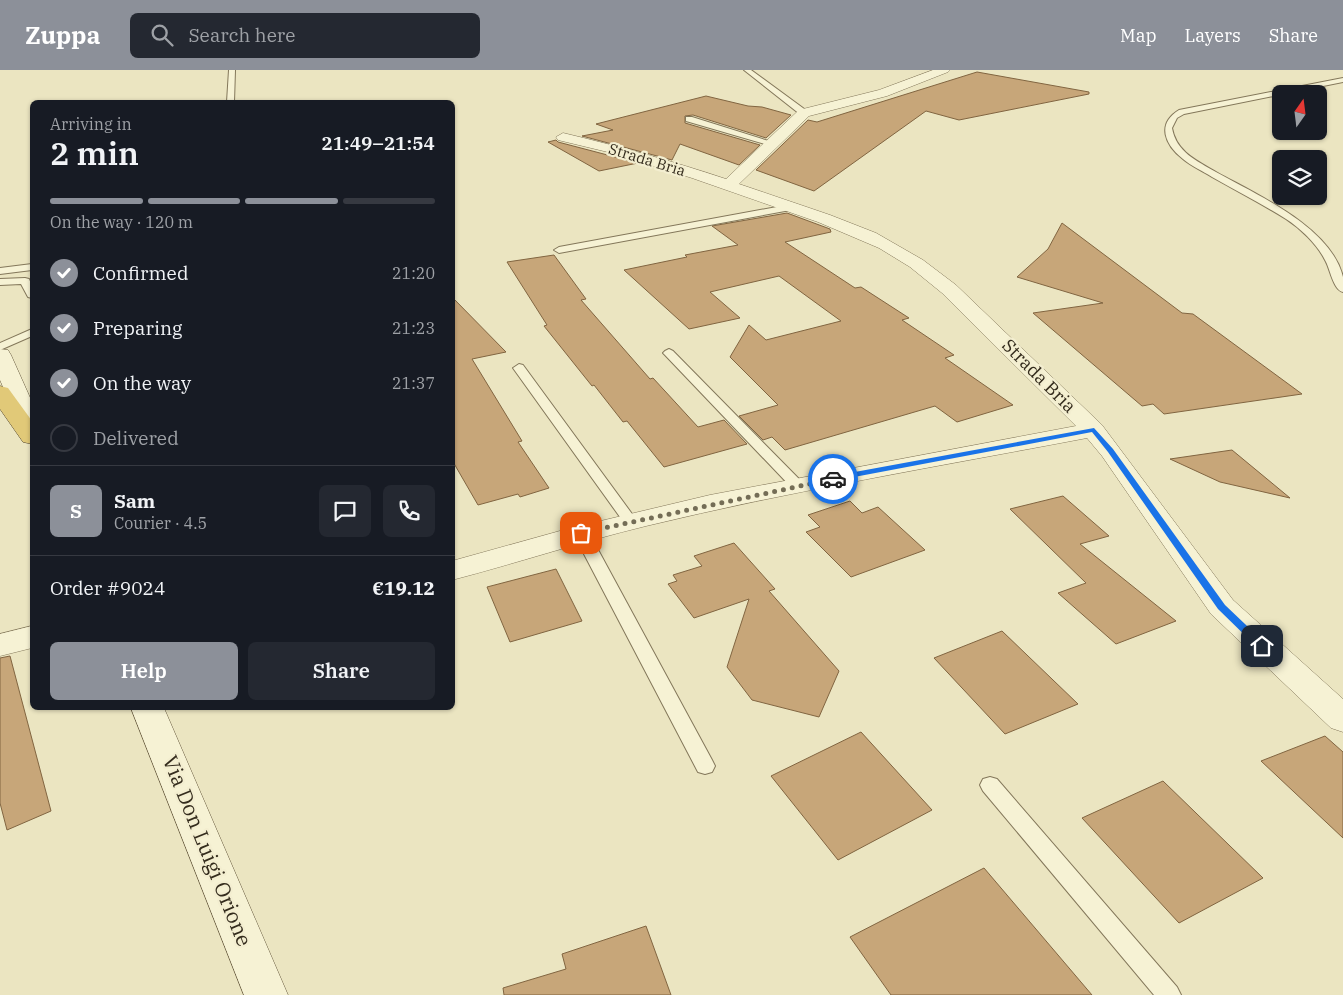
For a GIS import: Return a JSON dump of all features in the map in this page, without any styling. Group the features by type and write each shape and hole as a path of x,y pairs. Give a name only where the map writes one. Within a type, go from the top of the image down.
{"highway":[{"path":"0,393 30,434"}],"street":[{"path":"729,185 804,113 882,93 944,70"},
{"name":"Strada Bria","path":"563,137 597,144 793,207 877,240 901,253 933,276 978,316 1094,430 1222,607 1343,719"},
{"path":"0,355 30,422"},
{"path":"455,570 581,533 630,521 797,485 1094,430"},
{"path":"0,645 30,638"},
{"name":"Via Don Luigi Orione","path":"149,710 266,995"}],"lane":[{"path":"231,100 232,70"},
{"path":"747,70 804,113"},
{"path":"1343,80 1182,112 1175,115 1170,121 1169,132 1172,143 1177,151 1188,159 1305,229 1329,257 1343,289"},
{"path":"689,119 771,143"},
{"path":"559,250 793,207"},
{"path":"0,271 30,267"},
{"path":"0,282 25,281 30,291"},
{"path":"0,347 30,333"},
{"path":"669,352 797,485"},
{"path":"519,368 630,521"},
{"path":"581,533 705,766"},
{"path":"990,785 1169,995"}],"building":[{"path":"977,72 1089,92 1089,94 959,120 926,111 814,191 756,170 808,120 817,122"},
{"path":"706,96 791,115 766,138 693,115 685,116 685,123 760,145 739,165 680,144 672,160 582,136 613,130 596,124"},
{"path":"556,140 638,163 599,171 548,142"},
{"path":"787,213 830,229 831,232 785,242 855,288 861,287 909,318 902,320 954,355 945,358 1013,405 957,422 935,406 785,450 772,437 763,440 739,416 778,405 730,357 749,325 766,340 841,321 779,276 710,292 740,318 689,329 624,270 687,257 685,255 738,245 712,226"},
{"path":"1062,223 1182,313 1193,314 1302,394 1164,414 1153,404 1142,406 1033,313 1103,303 1017,277 1048,249"},
{"path":"554,255 586,299 581,300 650,379 653,378 698,427 724,420 747,444 664,467 627,421 623,422 594,385 592,386 544,326 547,325 507,262"},
{"path":"455,300 506,352 472,359 522,441 518,442 549,488 520,497 518,494 478,505 455,465"},
{"path":"1232,450 1290,498 1220,482 1170,459"},
{"path":"1063,496 1109,536 1080,544 1176,621 1116,644 1058,593 1086,583 1010,509"},
{"path":"850,501 862,513 878,507 925,550 851,577 806,532 820,527 808,515"},
{"path":"734,543 775,589 769,591 839,671 819,717 752,700 727,667 749,599 694,618 668,584 677,581 673,575 702,566 694,556"},
{"path":"556,569 582,621 510,642 487,587"},
{"path":"1002,631 1078,704 1005,734 934,658"},
{"path":"10,656 51,811 7,830 0,803 0,658"},
{"path":"861,732 932,810 838,860 771,776"},
{"path":"1325,736 1343,752 1343,838 1261,761"},
{"path":"1163,781 1263,878 1179,923 1082,818"},
{"path":"984,868 1092,995 891,995 850,937"},
{"path":"646,926 671,995 504,995 503,988 566,969 562,954"}],"way so far":[{"path":"581,533 797,485 833,479"}],"route":[{"path":"833,479 1094,430 1222,607 1262,646"}]}
